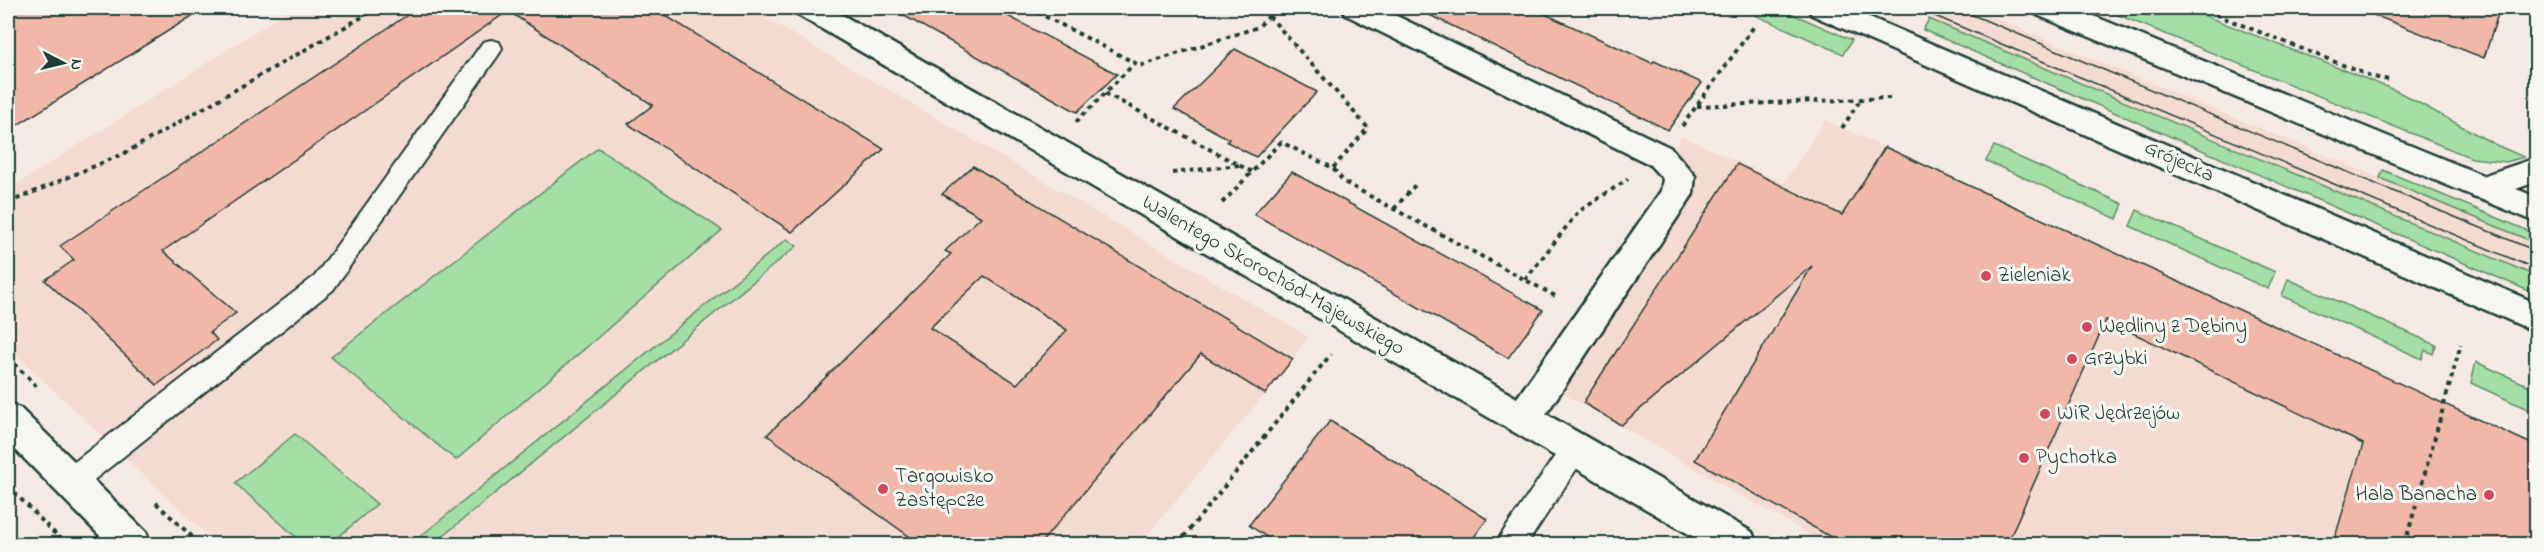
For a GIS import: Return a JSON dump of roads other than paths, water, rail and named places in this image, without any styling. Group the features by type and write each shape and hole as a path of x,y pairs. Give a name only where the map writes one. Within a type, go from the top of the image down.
{"street":[{"name":"Walentego Skorochód-Majewskiego","path":"808,8 1739,544"},
{"path":"1356,8 1660,156 1679,176 1677,194 1522,420"},
{"name":"Grójecka","path":"1822,8 2536,318"},
{"path":"2047,8 2536,210"},
{"path":"2484,188 2536,170"},
{"path":"8,419 133,544"}],"lane":[{"path":"70,482 324,283 491,48"},
{"path":"1511,544 1575,450"}],"tram line":[{"path":"1916,8 2536,269"},
{"path":"1956,8 2536,251"}],"place":[{"name":"Zieleniak","path":"1986,276"},
{"name":"Wędliny z Dębiny","path":"2087,327"},
{"name":"Grzybki","path":"2072,359"},
{"name":"WiR Jędrzejów","path":"2045,414"},
{"name":"Pychotka","path":"2024,458"},
{"name":"Targowisko Zastępcze","path":"883,489"},
{"name":"Hala Banacha","path":"2489,495"}]}
